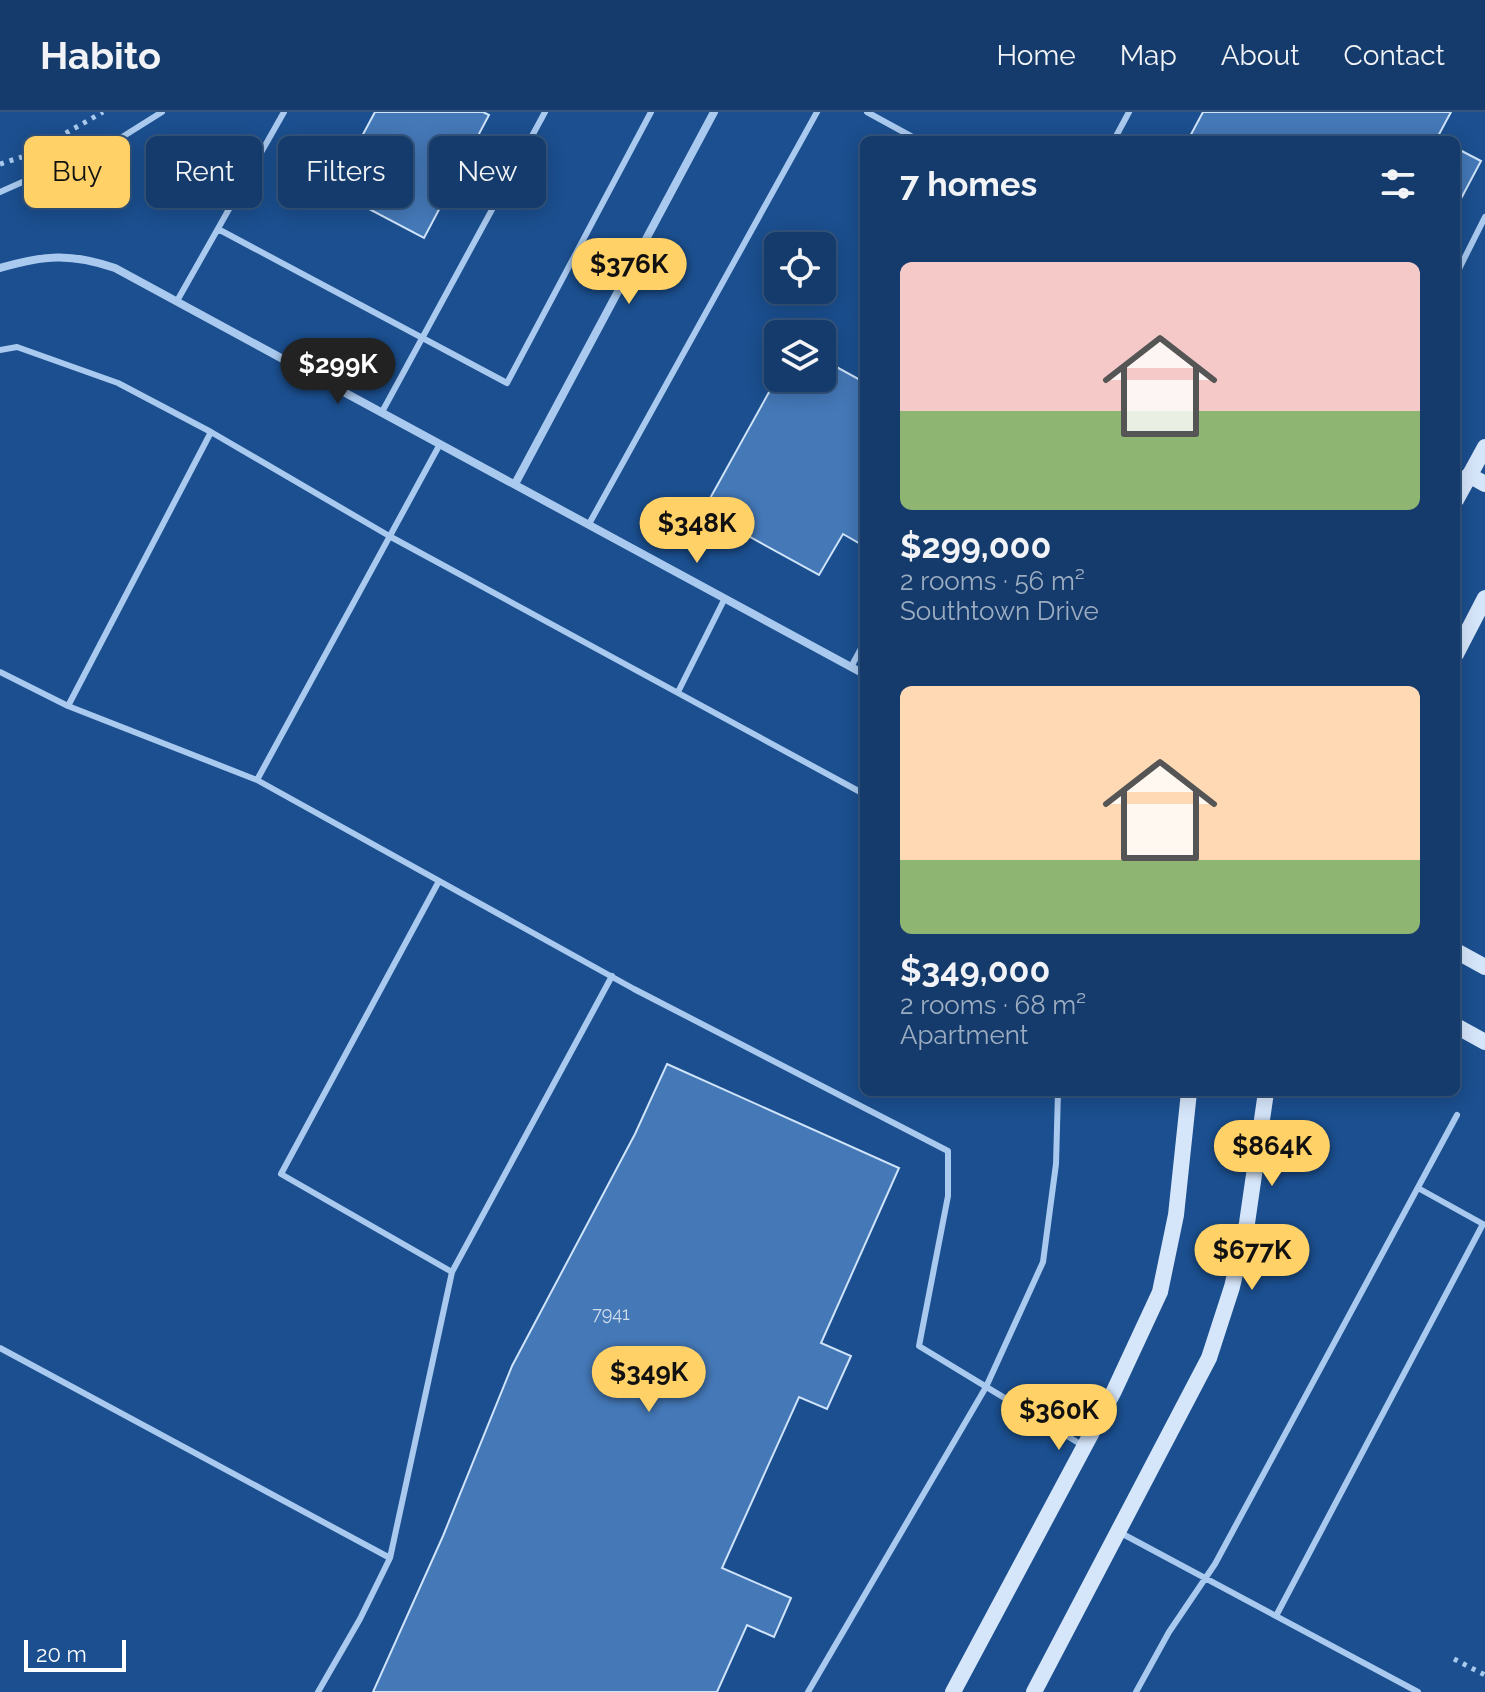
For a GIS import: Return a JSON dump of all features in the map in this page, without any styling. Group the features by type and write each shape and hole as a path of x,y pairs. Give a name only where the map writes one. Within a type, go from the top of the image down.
{"main road":[{"path":"1485,447 1463,472 1485,484"},
{"path":"1460,646 1485,598"},
{"path":"1460,953 1485,967"},
{"path":"1460,1028 1485,1042"},
{"path":"953,1692 1114,1391 1160,1292 1176,1215 1189,1096"},
{"path":"1034,1692 1209,1358 1232,1287 1247,1223 1265,1096"}],"street":[{"path":"515,484 714,112"},
{"path":"0,268 47,256 73,256 115,268 860,672"}],"lane":[{"path":"0,192 119,139 162,112"},
{"path":"177,301 284,112"},
{"path":"382,412 545,112"},
{"path":"218,229 507,383 651,112"},
{"path":"589,524 817,112"},
{"path":"867,112 911,136"},
{"path":"1116,136 1129,112"},
{"path":"1460,267 1485,217"},
{"path":"0,350 17,347 118,383 211,432 391,537 860,792"},
{"path":"68,706 211,432"},
{"path":"257,780 440,444"},
{"path":"678,692 725,598"},
{"path":"851,667 860,650"},
{"path":"0,672 68,706 257,780 612,976 948,1151 948,1196 919,1346 1084,1447"},
{"path":"439,881 281,1174 452,1272"},
{"path":"318,1692 360,1619 390,1558 452,1272 612,976"},
{"path":"808,1692 986,1387 1043,1262 1056,1164 1058,1096"},
{"path":"1136,1692 1169,1632 1206,1578 1457,1115"},
{"path":"1276,1616 1483,1224 1418,1188"},
{"path":"0,1348 390,1558"},
{"path":"1119,1532 1418,1692"}],"path":[{"path":"0,164 27,155 103,112"},
{"path":"1454,1659 1485,1675"}],"building":[{"path":"375,112 483,112 489,115 478,136 429,136 429,208 440,208 424,238 367,208 413,208 413,136 362,136"},
{"path":"1203,112 1451,112 1438,136 1190,136"},
{"path":"1460,150 1481,161 1460,200"},
{"path":"836,367 860,380 860,544 843,534 819,575 703,511 769,392 836,392"},
{"path":"667,1064 899,1168 821,1343 851,1356 827,1409 799,1397 722,1568 791,1598 774,1637 747,1625 717,1692 373,1692 443,1536 512,1366 635,1134"}]}
